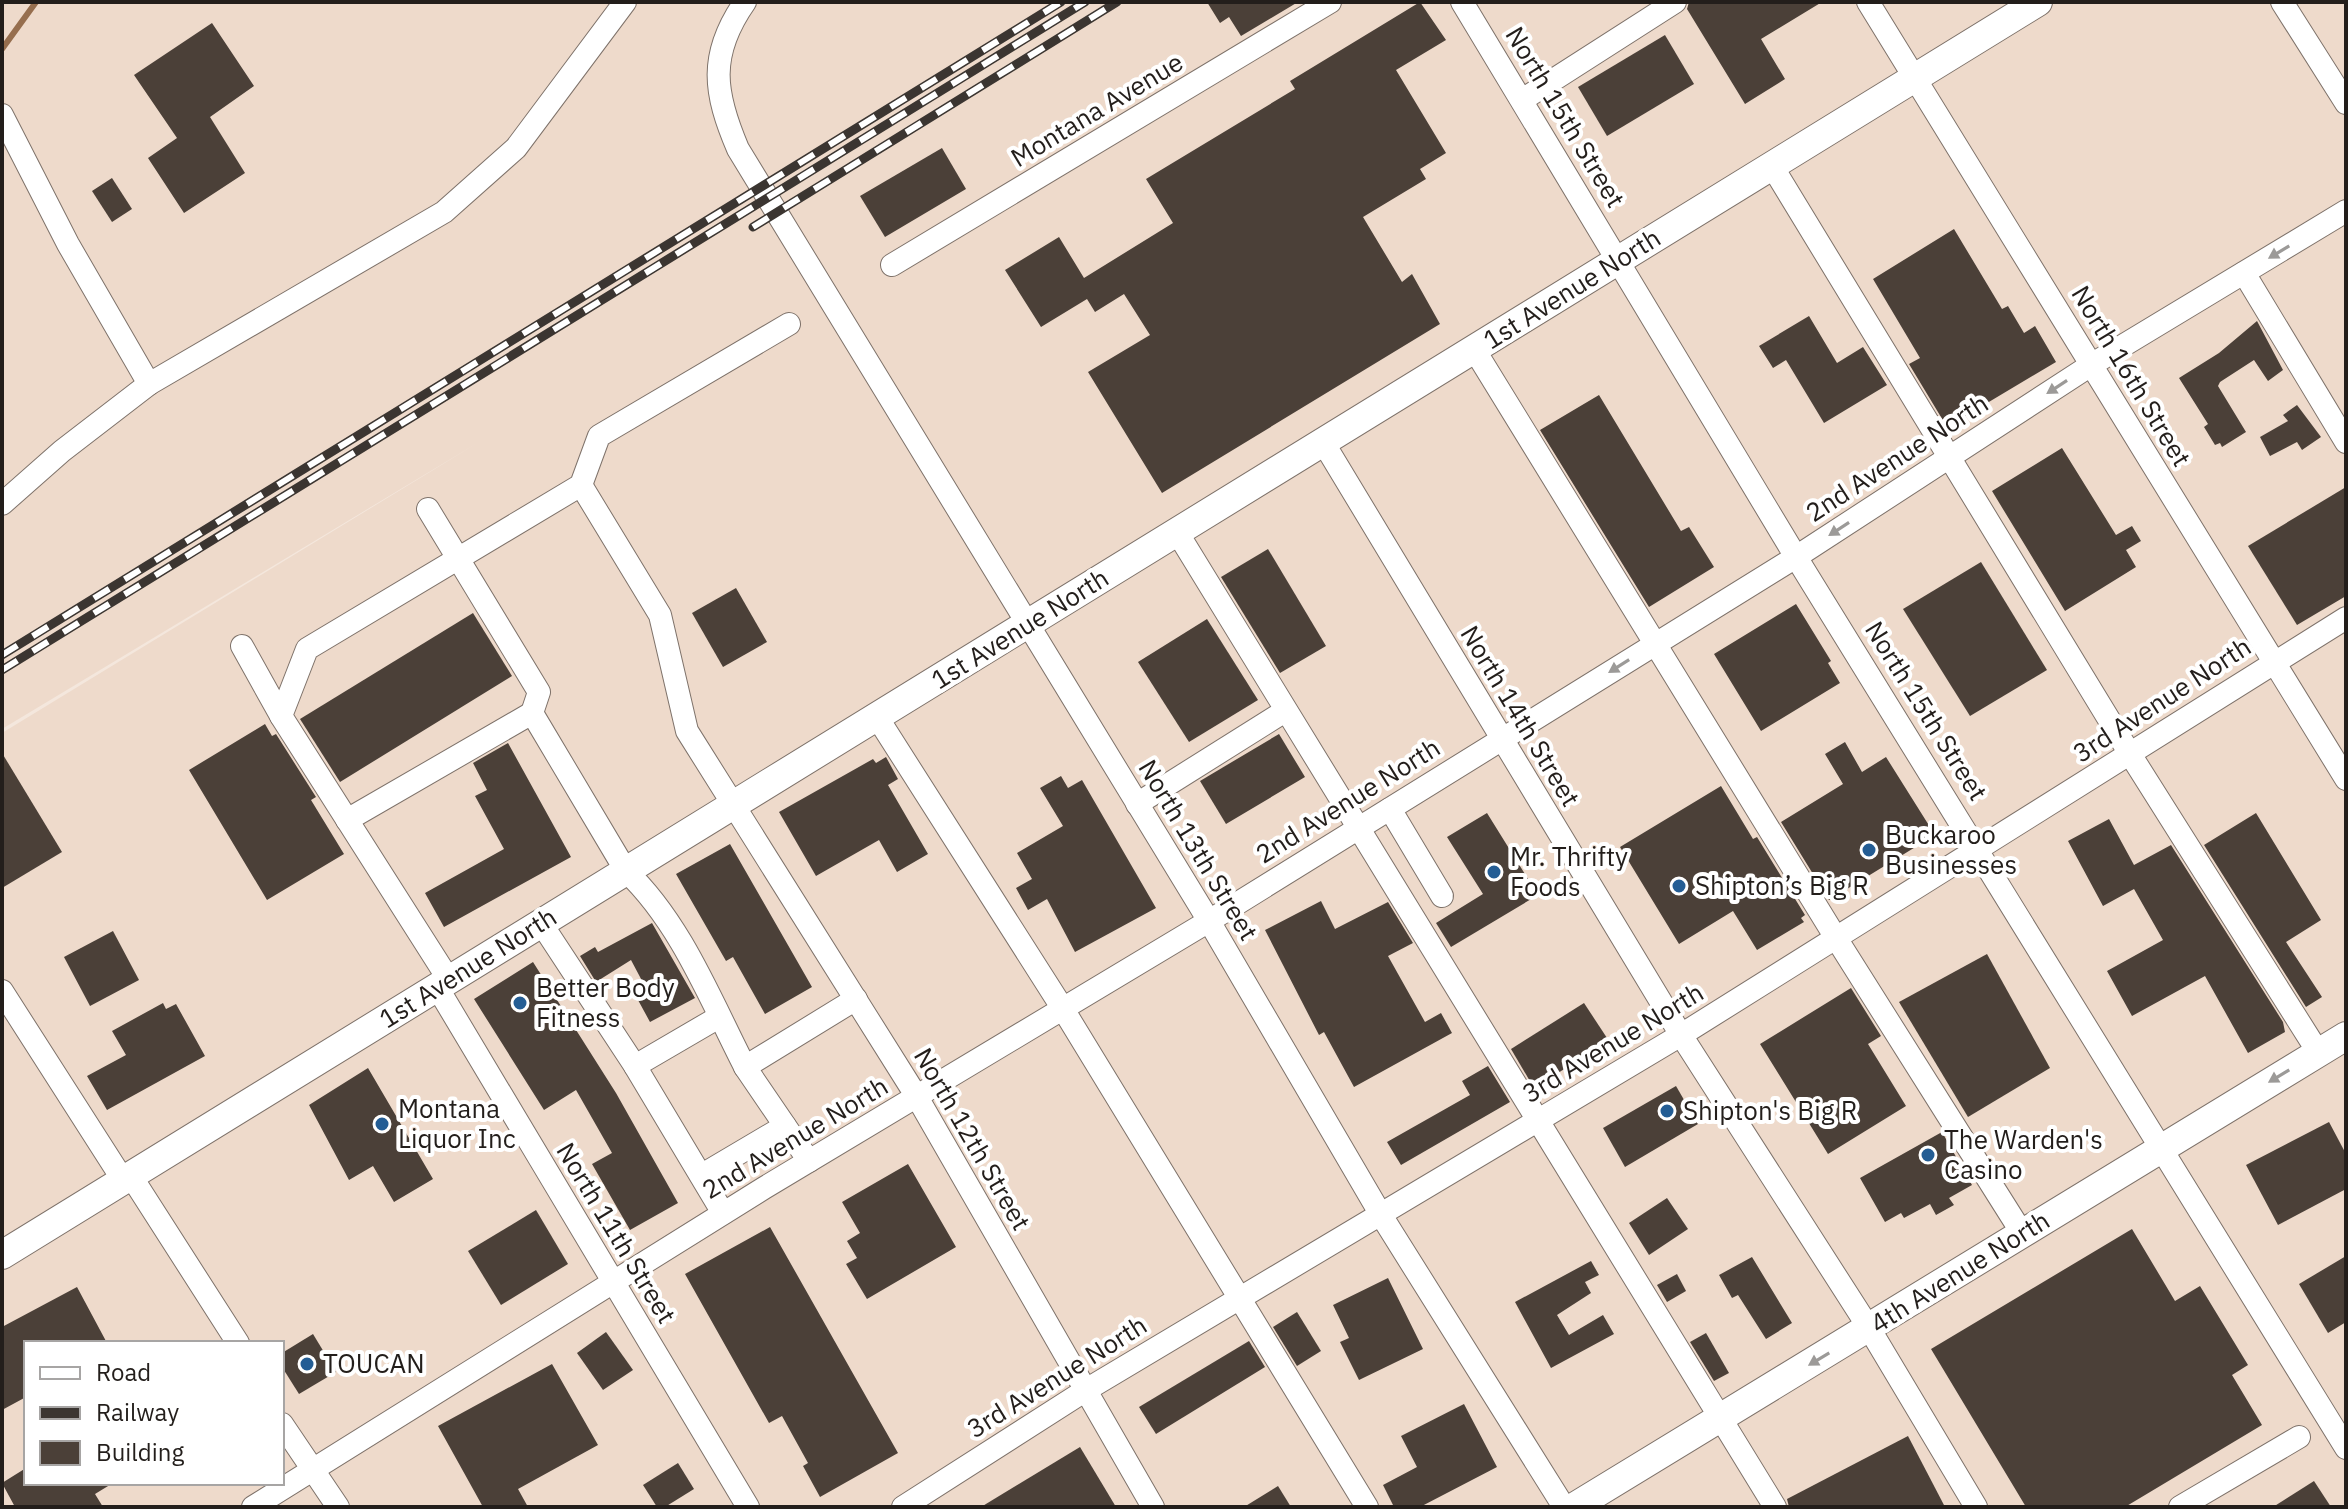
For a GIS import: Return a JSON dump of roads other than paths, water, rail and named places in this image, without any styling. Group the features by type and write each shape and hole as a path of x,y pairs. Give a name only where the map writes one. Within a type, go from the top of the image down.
{"main road":[{"name":"1st Avenue North","path":"2,1255 2038,2"},
{"name":"4th Avenue North","path":"1574,1507 2161,1146 2346,1036"}],"street":[{"path":"2,504 62,451 149,384 444,212 516,148 625,2"},
{"name":"North 13th Street","path":"745,2 720,52 719,99 738,149 1209,921 1381,1215 1564,1507"},
{"name":"Montana Avenue","path":"892,265 1330,2"},
{"name":"North 15th Street","path":"1462,2 1796,557 2346,1448"},
{"path":"1522,100 1675,2"},
{"name":"North 16th Street","path":"1868,2 2346,779"},
{"path":"2282,2 2346,103"},
{"path":"2,115 68,244 149,384"},
{"path":"1772,166 2130,754 2318,1052"},
{"name":"2nd Avenue North","path":"253,1507 723,1213 1390,809 1796,557 2091,365 2346,211"},
{"path":"2244,273 2346,442"},
{"path":"281,716 307,649 581,485 599,436 789,324"},
{"path":"1474,349 1836,938 2022,1233"},
{"name":"North 14th Street","path":"1323,442 1681,1035 1869,1328 1976,1507"},
{"name":"North 12th Street","path":"581,485 660,615 687,731 917,1097 1153,1507"},
{"path":"347,820 532,713 539,692 428,509"},
{"path":"1177,532 1775,1507"},
{"name":"3rd Avenue North","path":"903,1507 1086,1390 1681,1035 2346,618"},
{"name":"North 11th Street","path":"242,646 748,1507"},
{"path":"1137,804 1285,711"},
{"path":"532,713 626,871 647,891 694,967 745,1067 809,1161"},
{"path":"877,717 1063,1009 1367,1507"},
{"path":"1390,809 1442,896"},
{"path":"541,923 635,1066 723,1213"},
{"path":"2,991 237,1341"},
{"path":"745,1067 856,999"},
{"path":"635,1066 719,1017"},
{"path":"702,1175 785,1126"},
{"path":"284,1427 338,1507"},
{"path":"2180,1507 2299,1437"}],"waterway":[{"path":"2,49 36,2"}],"railway":[{"path":"2,655 1061,2"},
{"path":"2,670 1085,2"},
{"path":"753,227 1117,2"}],"place":[{"name":"Buckaroo Businesses","path":"1869,850"},
{"name":"Mr. Thrifty Foods","path":"1494,872"},
{"name":"Shipton’s Big R","path":"1679,886"},
{"name":"Better Body Fitness","path":"520,1003"},
{"name":"Shipton's Big R","path":"1667,1111"},
{"name":"Montana Liquor Inc","path":"382,1124"},
{"name":"The Warden's Casino","path":"1928,1155"},
{"name":"TOUCAN","path":"307,1364"}]}
